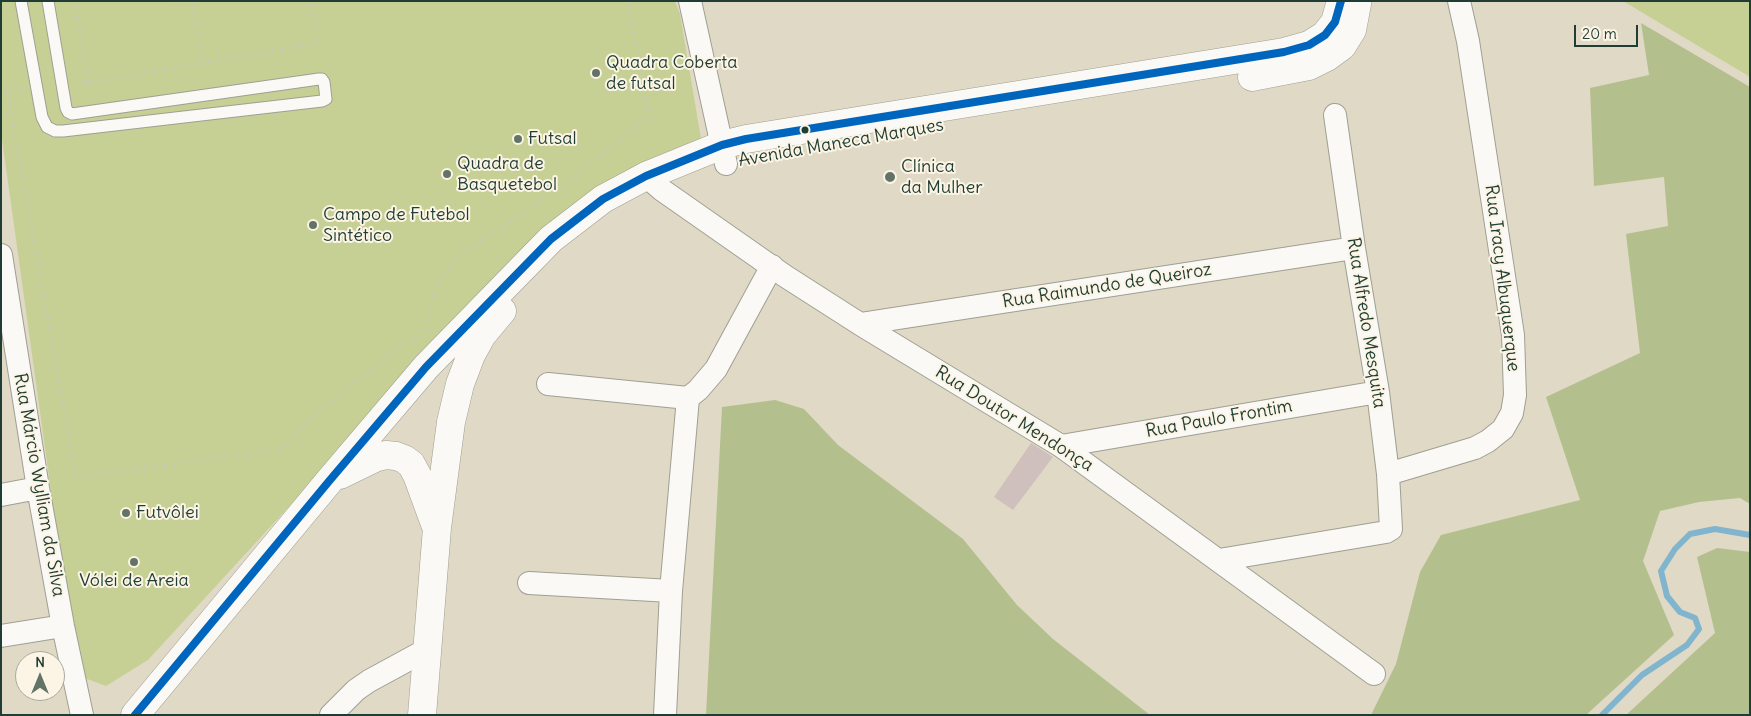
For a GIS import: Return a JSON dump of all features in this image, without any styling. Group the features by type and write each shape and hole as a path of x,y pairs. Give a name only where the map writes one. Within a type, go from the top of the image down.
{"main road":[{"name":"Avenida Maneca Marques","path":"134,715 426,368 551,239 604,199 654,183 780,133 1284,52 1310,45 1325,35 1335,22 1340,1"},
{"name":"Avenida Maneca Marques","path":"724,155 749,157 1309,66 1327,57 1342,46 1352,30 1357,1"},
{"name":"Avenida Maneca Marques","path":"422,715 437,528 451,422 471,355 493,320 558,251 594,223 634,201 654,183"},
{"path":"330,480 377,457 386,455 404,459 411,464 417,474 437,528"}],"street":[{"path":"690,1 724,155"},
{"name":"Rua Iracy Albuquerque","path":"1388,474 1475,448 1488,441 1503,429 1512,413 1515,395 1513,336 1468,41 1459,1"},
{"name":"Rua Alfredo Mesquita","path":"1219,560 1389,531 1391,529 1388,474 1378,392 1354,248 1335,115"},
{"name":"Rua Doutor Mendonça","path":"654,183 772,266 860,324 1060,446 1374,674"},
{"name":"Rua Raimundo de Queiroz","path":"860,324 1354,248"},
{"name":"Rua Márcio Wylliam da Silva","path":"1,255 10,363 38,488 82,715"},
{"path":"665,715 671,591 688,398 706,382 716,368 772,266"},
{"path":"548,384 688,398"},
{"name":"Rua Paulo Frontim","path":"1060,446 1378,392"},
{"path":"1,495 38,488"},
{"path":"529,583 671,591"},
{"path":"1,636 64,626"},
{"path":"331,715 356,690 369,681 426,650"}],"lane":[{"path":"21,1 44,122 47,127 55,131 322,101 326,98 324,82 322,79 319,79 75,114 68,112 48,1"}],"path":[{"path":"75,1 88,83"},
{"path":"175,1 193,2 204,63"},
{"path":"63,85 88,83 318,43 311,1"},
{"path":"37,88 7,91 76,477 276,450 288,445 305,424 404,342 420,338 426,331 433,297 440,278 466,250 508,224 569,181 649,116 628,1"}],"green space":[{"path":"1,1 675,1 680,14 701,139 641,166 384,403 148,660 106,686 79,676 68,613 1,132"},
{"path":"1623,1 1750,1 1750,77"},
{"path":"1641,23 1750,87 1750,504 1740,498 1699,502 1660,511 1643,561 1674,635 1586,715 1371,715 1396,664 1420,572 1441,535 1580,500 1546,397 1640,353 1626,234 1668,226 1664,177 1594,186 1590,88 1649,75"},
{"path":"775,400 804,409 838,445 963,539 1017,605 1053,639 1150,715 706,715 722,407"},
{"path":"1717,548 1750,552 1750,715 1626,715 1715,633 1697,557"}],"building":[{"path":"1031,443 1053,457 1013,510 994,497"}],"waterway":[{"path":"1602,715 1642,675 1687,645 1699,629 1695,618 1680,612 1667,596 1661,571 1675,549 1690,534 1715,529 1750,535"}],"transit line":[{"path":"135,715 426,367 551,239 603,199 646,176 722,145 746,139 1284,52 1309,45 1325,35 1335,22 1341,1"}],"place":[{"name":"Quadra Coberta de futsal","path":"596,73"},
{"name":"Futsal","path":"518,139"},
{"name":"Quadra de Basquetebol","path":"447,174"},
{"name":"Clínica da Mulher","path":"890,177"},
{"name":"Campo de Futebol Sintético","path":"313,225"},
{"name":"Futvôlei","path":"126,513"},
{"name":"Vólei de Areia","path":"134,562"}]}
